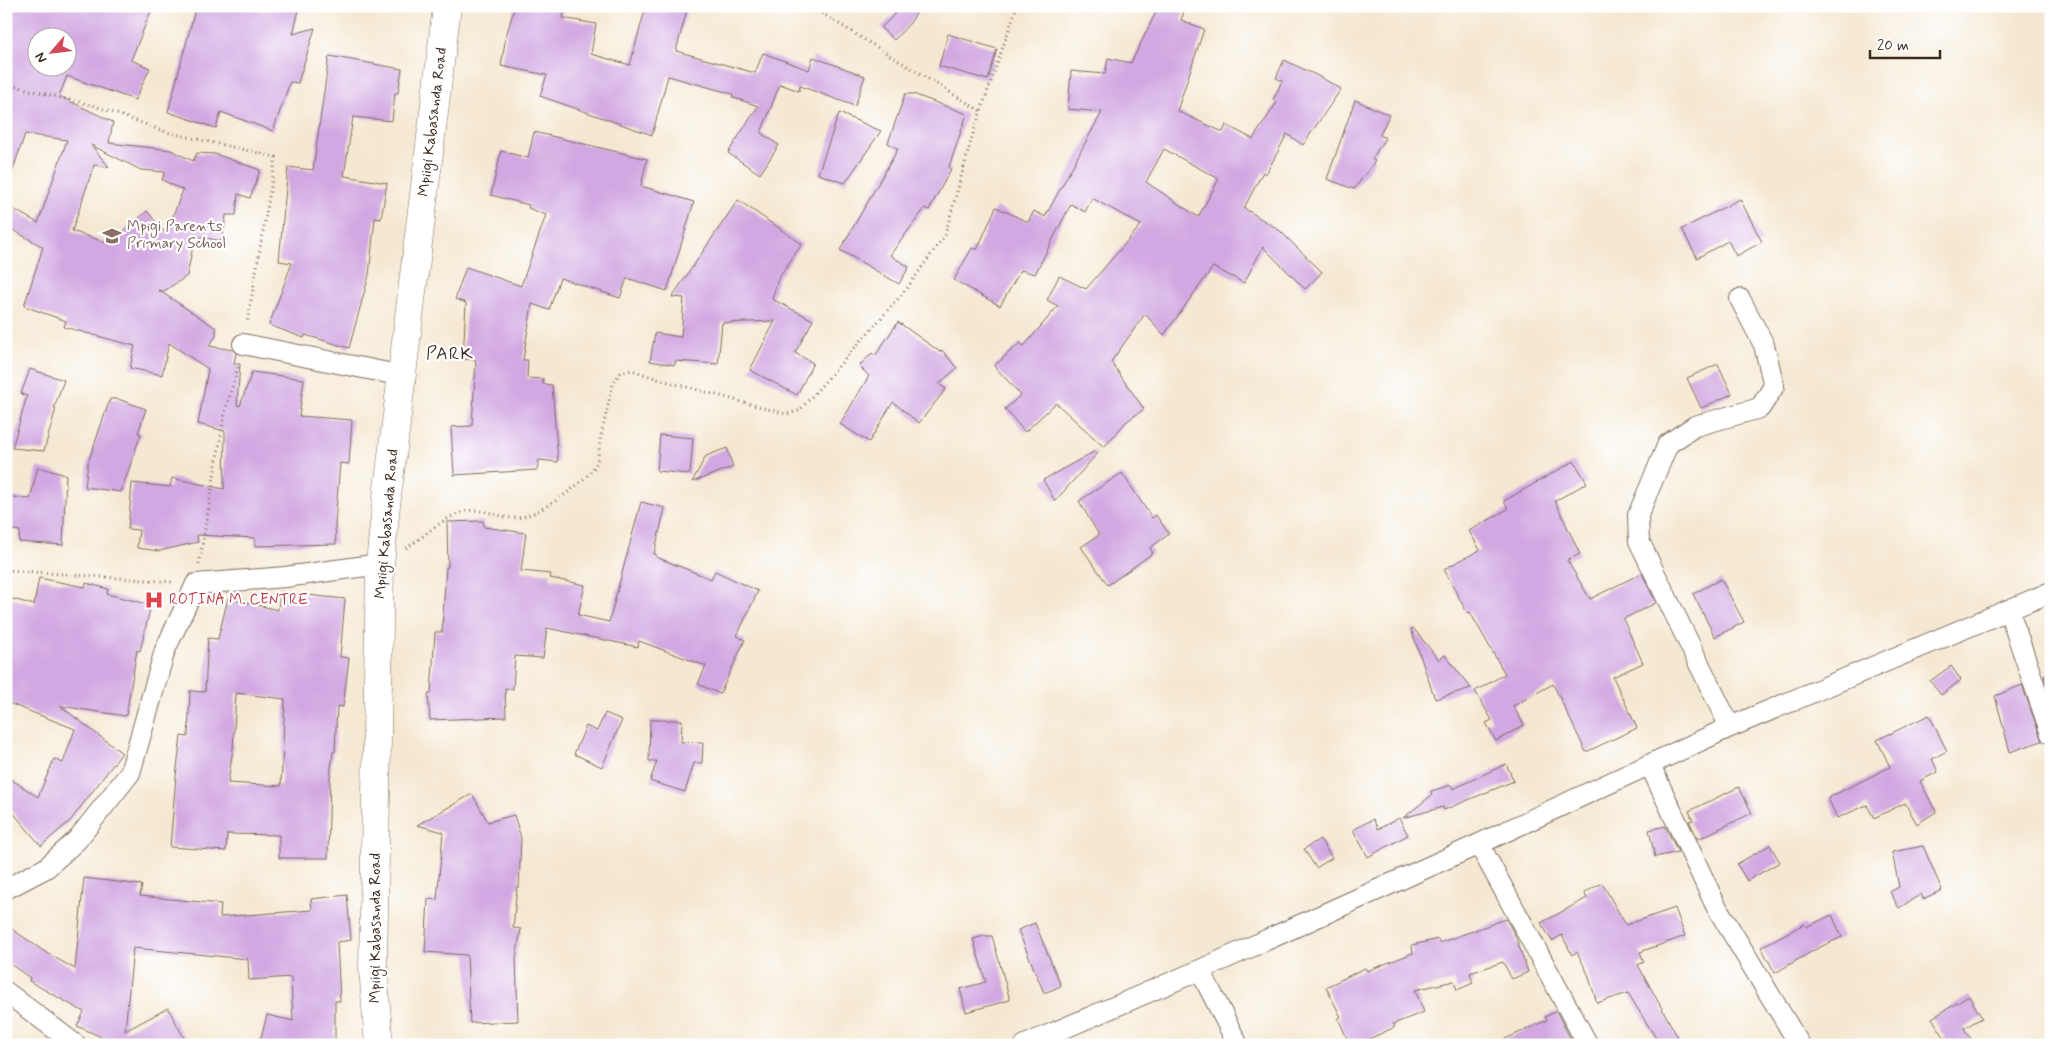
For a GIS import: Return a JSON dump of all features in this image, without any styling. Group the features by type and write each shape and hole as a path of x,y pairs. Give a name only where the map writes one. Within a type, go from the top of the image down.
{"main road":[{"name":"Mpiigi Kabasanda Road","path":"379,1045 373,967 380,564 447,6"}],"street":[{"path":"1730,727 1639,541 1638,515 1668,444 1695,426 1760,408 1774,386 1764,344 1740,299"},
{"path":"243,344 403,376"},
{"path":"6,889 46,868 77,840 130,773 165,650 196,584 285,577 380,564"},
{"path":"1025,1045 1200,970 1479,844 1730,727 2051,592"},
{"path":"2009,611 2051,734"},
{"path":"1650,765 1716,906 1800,1045"},
{"path":"1479,844 1588,1045"},
{"path":"1200,970 1238,1045"},
{"path":"6,992 76,1045"}],"path":[{"path":"803,6 823,14 982,112"},
{"path":"380,564 423,537 436,524 455,515 469,510 483,510 494,515 516,518 537,513 568,493 595,465 613,384 621,372 632,370 726,399 786,414 799,411 905,291 945,235 973,134 982,112 1004,38 1017,6"},
{"path":"6,84 95,106 166,132 276,157 243,344 224,412 196,584 6,570"}],"building":[{"path":"6,6 153,6 131,60 150,68 135,100 73,78 78,78 78,28 28,28 28,78 66,78 59,96 113,122 109,143 171,150 193,161 197,153 215,154 260,170 250,198 238,194 236,215 226,215 222,241 195,236 187,276 164,291 158,290 216,328 216,336 209,346 233,350 236,353 234,364 240,364 237,405 240,406 252,372 304,379 299,416 352,420 349,464 340,463 335,524 336,544 255,546 255,538 197,535 198,542 159,551 137,548 139,530 128,529 132,483 170,487 172,478 224,489 225,431 198,424 208,369 169,343 162,375 130,368 135,346 64,327 66,321 24,306 43,247 6,226 6,205 38,223 67,140 25,134 9,181 6,180","holes":["91,145 141,170 165,172 162,180 183,190 166,234 147,211 110,244 72,231 94,165 109,167"]},
{"path":"196,6 300,6 293,34 315,28 298,83 290,82 273,131 221,112 216,128 168,112"},
{"path":"515,6 565,6 563,18 596,24 591,54 630,65 646,6 688,6 676,51 755,73 763,53 809,70 813,57 865,76 855,106 800,86 799,91 780,84 761,133 779,145 760,174 728,153 758,106 732,97 733,94 668,76 652,135 540,96 547,75 501,66 506,36"},
{"path":"902,6 921,6 910,23 894,40 881,28"},
{"path":"1159,6 1186,6 1181,20 1204,29 1177,111 1223,132 1226,125 1253,139 1277,102 1273,100 1282,81 1276,78 1284,60 1341,89 1303,145 1287,134 1266,174 1263,172 1244,208 1279,230 1322,272 1305,289 1263,247 1244,283 1213,267 1164,335 1145,314 1111,362 1144,409 1126,422 1104,447 1056,403 1025,432 1005,409 1021,395 994,366 1020,343 1024,346 1058,306 1047,300 1059,276 1086,289 1141,225 1092,198 1085,212 1071,204 1035,274 1021,270 1000,306 954,280 972,248 977,250 996,207 1028,222 1034,211 1045,217 1102,112 1068,109 1071,71 1105,74 1108,58 1131,63","holes":["1164,149 1219,179 1198,217 1146,182"]},
{"path":"948,34 997,49 988,80 939,66"},
{"path":"329,56 402,69 398,93 395,93 392,121 353,117 344,176 387,183 381,219 375,218 369,275 349,348 305,335 304,338 269,325 292,263 279,261 288,167 313,170"},
{"path":"905,94 913,94 967,114 949,167 951,169 929,210 925,208 890,255 909,267 899,284 840,250 898,149 888,143"},
{"path":"1355,100 1389,115 1380,135 1385,138 1372,159 1375,161 1354,189 1327,179"},
{"path":"839,113 881,131 845,183 818,174"},
{"path":"534,132 647,159 641,186 694,202 667,291 627,278 620,298 560,278 549,310 532,304 523,360 528,360 527,378 543,379 543,384 552,385 558,462 539,460 537,470 454,475 451,427 472,426 476,360 463,359 466,303 455,299 466,267 521,286 546,215 528,208 529,205 491,195 501,151 528,158"},
{"path":"1740,199 1762,242 1736,256 1728,241 1697,258 1682,229"},
{"path":"738,200 802,244 778,279 772,299 813,320 795,353 813,363 797,395 750,370 775,321 722,323 718,364 675,361 675,365 650,361 655,333 681,337 684,298 672,297"},
{"path":"898,322 940,352 942,350 957,368 939,384 946,389 919,423 893,402 869,442 840,424 869,376 859,366 872,353 875,356"},
{"path":"1718,364 1732,394 1701,408 1687,378"},
{"path":"30,369 64,380 54,408 56,408 44,451 12,448 27,396 21,394"},
{"path":"110,399 118,399 146,409 138,433 141,434 121,492 85,487 88,463"},
{"path":"660,435 693,438 690,474 657,471"},
{"path":"727,448 733,467 692,482 706,456"},
{"path":"1095,451 1097,454 1055,501 1043,480"},
{"path":"1574,461 1587,483 1555,501 1580,554 1567,560 1590,599 1642,573 1656,603 1623,619 1643,663 1613,677 1637,728 1586,752 1553,684 1513,706 1524,725 1496,741 1486,723 1492,720 1475,691 1505,674 1470,612 1467,613 1444,569 1480,550 1469,531 1508,509 1504,501"},
{"path":"38,467 66,475 63,545 19,542 20,531 6,529 6,496 30,499"},
{"path":"1122,473 1152,518 1156,515 1169,534 1150,548 1153,553 1108,585 1081,547 1099,535 1079,501"},
{"path":"641,502 665,508 654,554 656,554 656,557 711,579 715,571 758,591 737,636 745,640 720,694 698,684 706,666 639,641 638,647 547,628 543,658 515,656 513,689 505,688 506,717 430,720 428,694 431,694 435,632 442,632 446,567 448,567 447,522 483,521 484,527 526,533 521,571 551,574 550,578 585,585 578,615 609,622"},
{"path":"39,578 85,587 86,583 108,589 107,594 151,605 140,651 137,650 126,716 60,706 122,753 70,821 41,846 6,804 6,776 38,797 54,759 63,763 75,729 6,702 6,597 34,605"},
{"path":"1721,579 1744,622 1715,637 1693,594"},
{"path":"280,592 345,599 340,657 349,658 343,707 337,706 335,752 333,752 330,777 328,858 279,858 279,835 227,834 226,851 170,847 181,736 188,737 190,691 205,692 208,638 218,639 228,598 278,610","holes":["236,693 285,699 281,786 228,783 233,749"]},
{"path":"1413,628 1439,660 1445,655 1471,688 1435,699 1411,629"},
{"path":"1951,666 1961,680 1941,695 1930,681"},
{"path":"2051,673 2051,697 2044,676"},
{"path":"2022,685 2042,741 2010,752 1995,696"},
{"path":"605,713 622,720 602,767 574,754 586,726 597,731"},
{"path":"1929,715 1947,751 1932,759 1938,772 1920,781 1936,812 1917,824 1905,803 1874,818 1867,805 1837,818 1828,798 1890,767 1877,740"},
{"path":"650,720 682,720 681,742 703,743 702,763 694,763 685,792 650,781 657,761 649,761"},
{"path":"1506,764 1514,781 1444,810 1443,807 1403,818 1432,795 1431,791 1451,785 1453,789"},
{"path":"1739,787 1752,813 1698,839 1689,821 1693,820 1689,811"},
{"path":"472,794 488,822 514,815 521,838 519,887 517,886 513,928 521,929 516,958 518,1021 470,1023 467,955 425,952 428,899 437,900 443,832 417,825"},
{"path":"1399,818 1408,835 1368,857 1353,830 1373,819 1378,829"},
{"path":"1665,826 1678,852 1655,857 1649,830"},
{"path":"1320,839 1332,858 1316,868 1304,849"},
{"path":"1770,845 1780,862 1747,881 1737,864"},
{"path":"1923,846 1942,890 1923,899 1921,894 1899,908 1890,892 1899,887 1892,852"},
{"path":"84,878 142,885 140,896 221,904 220,917 312,910 311,899 347,895 351,940 337,942 340,1001 335,1001 335,1045 259,1045 267,1015 293,1021 291,977 249,980 248,959 133,948 125,1031 168,1008 188,1045 100,1045 108,1040 77,1026 84,1012 29,981 30,978 6,961 6,925 45,952 75,969"},
{"path":"1602,883 1626,925 1675,908 1685,936 1640,952 1644,962 1638,965 1682,1045 1660,1045 1628,993 1597,1003 1588,974 1577,952 1572,955 1562,935 1552,941 1541,923 1587,898 1584,893"},
{"path":"1832,915 1842,937 1818,948 1775,973 1761,947 1804,924 1806,927"},
{"path":"1506,919 1515,935 1528,972 1512,979 1503,962 1470,973 1473,983 1457,990 1454,981 1415,990 1424,1012 1393,1024 1395,1027 1356,1045 1350,1045 1338,1018 1341,1017 1326,987 1365,968 1367,971 1413,953 1412,945 1438,939 1439,943"},
{"path":"1035,923 1061,986 1044,993 1018,930"},
{"path":"992,936 1010,1000 966,1012 960,989 986,982 973,939"},
{"path":"1969,996 1982,1018 1964,1028 1975,1045 1949,1045 1932,1018"},
{"path":"1556,1011 1574,1045 1492,1045 1547,1020 1545,1017"}],"place":[{"name":"Mpigi Parents Primary School","path":"112,236"},
{"name":"ROTINA M. CENTRE","path":"154,600"}],"district":[{"name":"PARK","path":"450,354"}]}
